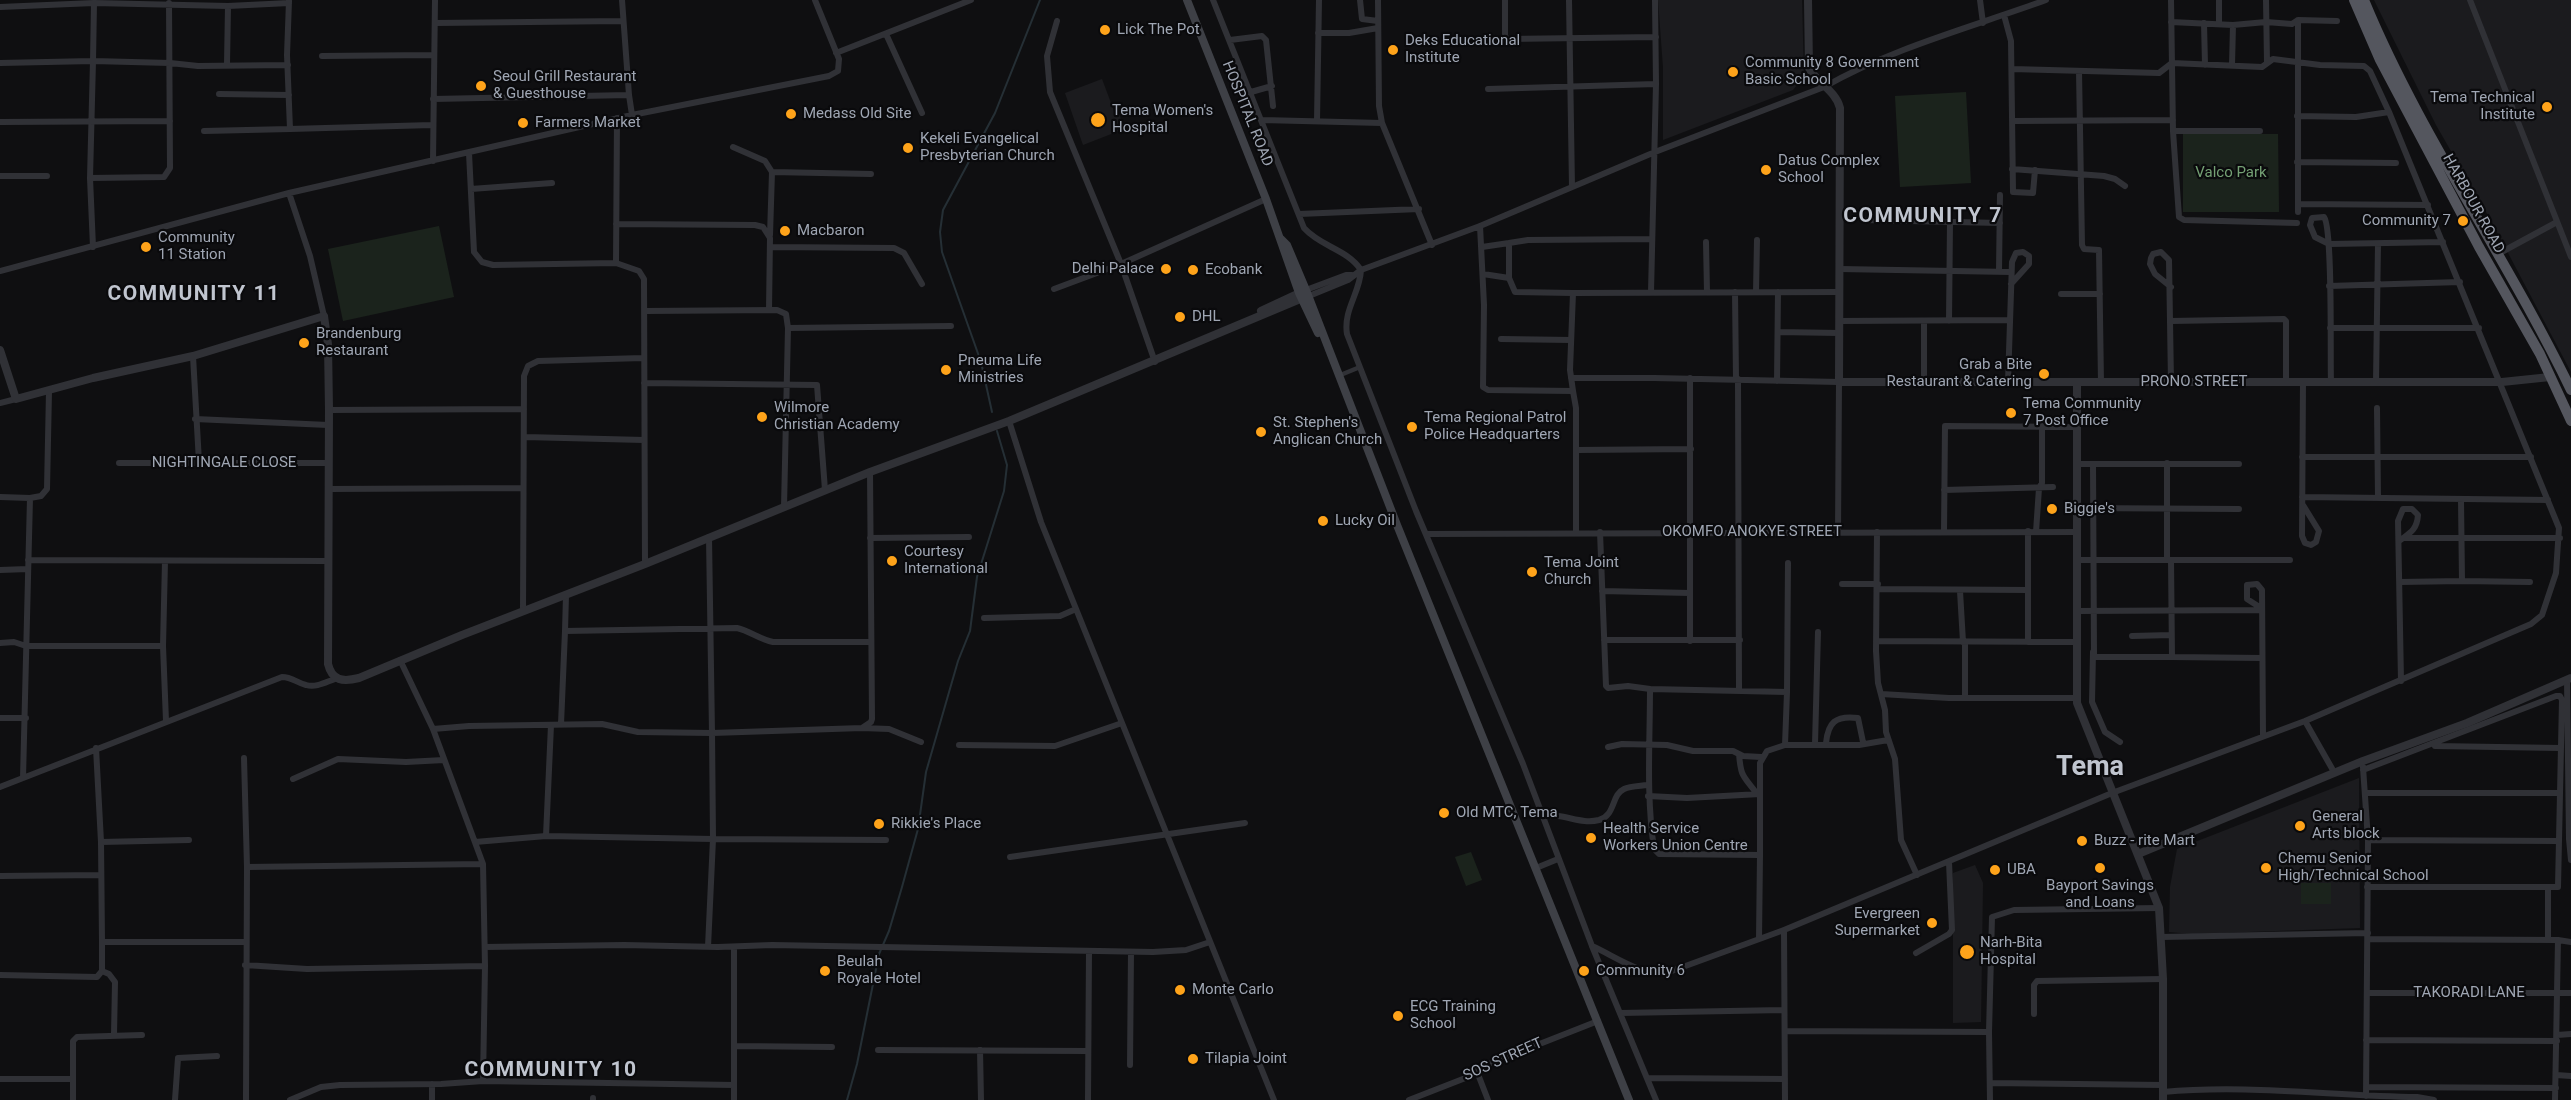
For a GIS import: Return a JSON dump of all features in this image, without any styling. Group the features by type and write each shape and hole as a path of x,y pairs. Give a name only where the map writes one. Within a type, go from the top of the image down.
{"highway":[{"name":"HARBOUR ROAD","path":"2354,0 2380,60 2426,149 2540,354 2571,421"},
{"name":"HARBOUR ROAD","path":"2364,0 2376,29 2447,166 2548,342 2571,390"}],"main road":[{"name":"HOSPITAL ROAD","path":"1187,0 1266,199 1282,247 1304,294 1322,341 1327,346 1629,1100"}],"street":[{"path":"434,161 432,125 435,0"},
{"path":"622,0 632,115"},
{"path":"0,272 289,193 617,118 829,76 839,69 836,53 815,0"},
{"path":"836,53 971,0"},
{"path":"1214,0 1304,228 1312,237 1330,248 1348,254 1361,270 1361,281 1346,317 1347,334 1416,511 1428,534 1544,816 1558,859 1656,1100"},
{"path":"1317,121 1319,0"},
{"path":"1360,0 1362,19 1378,24"},
{"path":"1378,0 1379,106 1382,123 1432,245"},
{"path":"1505,0 1504,36 1507,39 1570,40 1656,37"},
{"path":"1569,0 1572,187"},
{"path":"1651,292 1656,84 1655,0"},
{"path":"1809,0 1808,62 1814,76 1835,96 1840,108 1838,532"},
{"path":"1980,0 1983,23"},
{"path":"0,787 282,677 317,686 336,679 359,678 870,472 1009,421 1155,362 1253,318 1275,303 1480,226 1655,152 1824,87 1904,51 2046,0"},
{"path":"2171,0 2173,131 2178,214 2181,219 2297,223"},
{"path":"2219,0 2219,23"},
{"path":"2266,0 2267,62"},
{"path":"2470,0 2571,257"},
{"path":"0,7 86,2 228,6 289,2 290,129"},
{"path":"93,247 90,178 94,3"},
{"path":"90,178 164,177 170,168 169,3"},
{"path":"227,64 228,6"},
{"path":"2004,15 2010,35 2012,69 2012,191 2014,194 2033,193 2035,171"},
{"path":"2171,22 2233,25 2266,22 2292,24 2298,20 2337,21"},
{"path":"2298,20 2298,212"},
{"path":"435,23 623,21"},
{"path":"1058,21 1047,56 1050,92 1121,264 1155,362"},
{"path":"2205,23 2205,66"},
{"path":"1318,33 1349,33 1352,30 1378,24"},
{"path":"2232,65 2233,25"},
{"path":"886,34 922,113"},
{"path":"1230,40 1262,36 1266,40 1274,106"},
{"path":"322,56 433,55"},
{"path":"1593,946 1643,970 1664,974 1784,930 2112,793 2305,721 2487,645 2538,620 2548,599 2556,573 2559,528 2502,382 2370,71 2366,67 2273,59 2262,67 2172,63"},
{"path":"0,63 93,61 198,66 288,65"},
{"path":"2012,69 2159,73 2172,63"},
{"path":"2079,71 2082,247 2099,250 2101,383"},
{"path":"1488,89 1656,84"},
{"path":"1251,92 1272,86"},
{"path":"219,94 289,95"},
{"path":"433,99 629,95"},
{"path":"2297,116 2356,117 2389,112"},
{"path":"616,263 617,118"},
{"path":"1262,120 1382,123"},
{"path":"2013,121 2173,120"},
{"path":"0,122 170,121"},
{"path":"204,131 432,125"},
{"path":"2173,131 2260,131"},
{"path":"733,147 765,161 772,172 770,310"},
{"path":"469,153 474,252 482,262 493,265 616,263 639,271 644,279 645,564"},
{"path":"2297,162 2396,163"},
{"path":"2012,169 2081,173 2115,179 2125,186"},
{"path":"772,172 871,174"},
{"path":"0,176 47,176"},
{"path":"471,189 552,183"},
{"path":"289,193 310,256 328,344 328,664 330,672 336,679"},
{"path":"1999,272 2000,195"},
{"path":"1054,289 1121,264 1266,199"},
{"path":"2298,204 2428,205"},
{"path":"1299,214 1419,209"},
{"path":"2331,382 2329,244 2326,219 2321,216 2312,218 2310,225 2315,237 2329,244 2443,242"},
{"path":"1864,220 2000,223"},
{"path":"1949,321 1950,222"},
{"path":"2498,254 2557,222"},
{"path":"616,224 755,225 767,231 770,238"},
{"path":"1480,226 1483,274 1483,387 1488,390 1573,391"},
{"path":"1482,247 1528,240 1652,239"},
{"path":"1756,292 1757,240"},
{"path":"1706,242 1707,292"},
{"path":"1509,243 1509,278 1515,292 1839,292"},
{"path":"2376,382 2378,244"},
{"path":"770,247 894,249 904,253 922,284"},
{"path":"2008,382 2009,320 2012,262 2016,253 2024,252 2029,256 2029,264 2011,284"},
{"path":"2171,287 2152,270 2153,254 2161,252 2169,260 2171,287 2171,382"},
{"path":"1840,269 2011,272"},
{"path":"1483,274 1509,278"},
{"path":"2329,286 2460,282"},
{"path":"1735,292 1740,532 1739,690"},
{"path":"1777,381 1778,292"},
{"path":"1573,293 1571,378 1576,408 1576,532"},
{"path":"2061,294 2100,294"},
{"path":"645,311 770,310 786,314 788,328 784,507"},
{"path":"0,403 193,356 324,316"},
{"path":"2171,321 2284,319 2286,321 2286,381"},
{"path":"1839,321 2009,320"},
{"path":"1924,322 1924,382"},
{"path":"788,328 951,326"},
{"path":"2330,328 2479,328"},
{"path":"1778,332 1839,333"},
{"path":"1500,339 1571,340"},
{"path":"0,350 16,399"},
{"path":"193,356 199,462"},
{"path":"523,611 524,376 528,366 538,361 643,358"},
{"path":"1338,376 1360,367"},
{"name":"PRONO STREET","path":"1839,382 2502,382 2550,377"},
{"path":"1571,378 1839,382"},
{"path":"1690,378 1690,641"},
{"path":"2302,505 2319,531 2316,542 2311,545 2305,543 2302,536 2302,505 2302,497 2302,457 2303,381"},
{"path":"644,383 817,385 825,490"},
{"path":"2078,383 2077,698 2086,730 2159,908 2163,979 2163,1092"},
{"path":"0,497 30,498 41,496 46,489 49,391"},
{"path":"2377,408 2378,498"},
{"path":"329,410 524,410"},
{"path":"195,419 328,424"},
{"path":"1009,421 1041,522 1274,1100"},
{"path":"1944,532 1945,426 2078,426"},
{"path":"2036,532 2039,488 2042,483 2042,426"},
{"path":"525,437 644,440"},
{"path":"1577,450 1691,449"},
{"path":"2302,457 2531,457"},
{"name":"NIGHTINGALE CLOSE","path":"119,463 328,463"},
{"path":"2167,463 2172,657"},
{"path":"2078,464 2239,464"},
{"path":"2093,464 2092,702 2105,732 2120,742"},
{"path":"862,728 873,719 870,472"},
{"path":"1944,490 2053,487"},
{"path":"329,489 523,488"},
{"path":"2302,497 2548,500"},
{"path":"23,777 30,498"},
{"path":"2461,500 2462,581"},
{"path":"2077,508 2239,510"},
{"path":"2401,540 2411,534 2417,524 2418,515 2412,509 2403,510 2400,513 2401,681"},
{"name":"OKOMFO ANOKYE STREET","path":"1428,534 1690,531 2077,532"},
{"path":"2028,531 2028,642"},
{"path":"1600,532 1607,687 1787,693"},
{"path":"1877,532 1876,641 1881,694 1888,740 1895,759 1901,840 1917,875"},
{"path":"708,947 713,839 709,537"},
{"path":"870,538 969,537"},
{"path":"2401,540 2560,538"},
{"path":"28,560 327,561"},
{"path":"2077,560 2290,560"},
{"path":"165,561 163,646 166,721"},
{"path":"1785,745 1788,563"},
{"path":"0,570 28,569"},
{"path":"2400,582 2530,582"},
{"path":"1842,584 1960,591 2028,590"},
{"path":"1602,591 1690,593"},
{"path":"1960,591 1965,698"},
{"path":"561,724 566,595"},
{"path":"984,618 1060,616 1076,609"},
{"path":"2077,611 2261,609 2263,736"},
{"path":"565,631 736,628 773,642 871,642"},
{"path":"1815,744 1818,632"},
{"path":"2132,636 2172,635"},
{"path":"1604,640 1740,640"},
{"path":"1876,641 2077,642"},
{"path":"0,643 14,642 26,646 163,646"},
{"path":"2093,652 2095,657 2262,658"},
{"path":"400,660 433,729 483,864 485,947 483,1081"},
{"path":"2138,854 2363,760 2467,723 2569,679 2571,860"},
{"path":"1650,689 1647,785 1654,849 1659,854 1760,855"},
{"path":"1881,694 1965,698 2077,698"},
{"path":"2363,770 2432,746 2558,696 2562,700 2559,793 2560,884 2558,887 2548,889 2367,887"},
{"path":"0,718 26,718"},
{"path":"1826,744 1828,726 1850,718 1858,718 1863,742"},
{"path":"2305,721 2334,772"},
{"path":"959,745 1056,746 1122,723"},
{"path":"433,729 561,724 602,724 638,732 712,733 862,728 888,729 921,742"},
{"path":"546,836 551,725"},
{"path":"1759,939 1758,794 1761,757 1767,751 1785,745 1859,745 1863,742 1888,740"},
{"path":"1608,747 1622,744 1670,746 1698,751 1731,751 1761,757"},
{"path":"2432,746 2560,748"},
{"path":"0,975 87,978 97,976 102,971 101,842 96,748"},
{"path":"1739,754 1740,772 1745,782 1758,794"},
{"path":"244,758 247,867 246,1100"},
{"path":"292,779 338,759 406,762 444,760"},
{"path":"2363,760 2368,840 2366,1096"},
{"path":"1544,816 1555,814 1585,821 1598,820 1607,816 1614,807 1618,794 1625,788 1647,785"},
{"path":"2365,793 2559,793"},
{"path":"1648,796 1687,798 1758,794"},
{"path":"1010,857 1245,823"},
{"path":"476,842 546,836 886,840"},
{"path":"101,842 189,840"},
{"path":"2368,840 2559,841"},
{"path":"1536,868 1558,859"},
{"path":"1916,954 1952,930 1948,862"},
{"path":"247,867 483,864"},
{"path":"0,876 101,875"},
{"path":"2548,889 2548,940"},
{"path":"1990,1100 1992,917 2014,910 2159,908"},
{"path":"1784,930 1785,1100"},
{"path":"2161,937 2368,936 2571,942"},
{"path":"2555,1100 2558,940"},
{"path":"102,942 245,942"},
{"path":"485,947 772,945 1131,952 1186,950 1210,942"},
{"path":"734,947 734,1100"},
{"path":"1088,1100 1089,951"},
{"path":"1130,1065 1131,952"},
{"path":"245,965 307,969 485,966"},
{"path":"102,971 109,974 114,982 114,1035"},
{"path":"2034,1014 2034,984 2037,981 2163,979"},
{"name":"TAKORADI LANE","path":"2367,993 2571,993"},
{"path":"1620,1013 1784,1010"},
{"name":"SOS STREET","path":"1409,1100 1467,1077 1476,1069 1598,1021"},
{"path":"1785,1031 1989,1032"},
{"path":"2366,1040 2557,1038 2571,1034"},
{"path":"73,1100 73,1041 77,1037 142,1035"},
{"path":"734,1046 832,1047"},
{"path":"878,1050 1088,1051"},
{"path":"980,1050 981,1100"},
{"path":"175,1100 178,1058 217,1056"},
{"path":"1476,1069 1488,1100"},
{"path":"2556,1076 2571,1076"},
{"path":"1647,1078 1785,1079"},
{"path":"0,1079 73,1079"},
{"path":"290,1100 328,1085 483,1081 734,1085"},
{"path":"1990,1083 2163,1092 2195,1089 2311,1097 2417,1097 2434,1100"},
{"path":"432,1084 432,1100"},
{"path":"2367,1087 2556,1088"}],"shaded area":[{"name":"Community 8 Government Basic School","path":"1658,0 1802,0 1804,76 1793,90 1663,140 1663,67"},
{"path":"2374,0 2571,0 2571,372 2489,217 2436,125"},
{"name":"Tema Women's Hospital","path":"1102,79 1114,111 1118,110 1124,129 1083,145 1065,93"},
{"name":"Chemu Senior High/Technical School","path":"2359,778 2360,928 2192,934 2169,932 2170,887 2177,849"},
{"name":"Narh-Bita Hospital","path":"1975,865 1983,883 1981,1022 1953,1023 1953,873"}],"green space":[{"path":"1966,92 1971,183 1900,187 1895,96"},
{"name":"Valco Park","path":"2183,134 2278,134 2279,212 2183,212"},
{"path":"439,226 454,297 343,321 328,249"},
{"path":"1471,852 1482,880 1466,886 1455,857"},
{"path":"2301,883 2331,883 2331,904 2301,904"}],"waterway":[{"path":"992,412 981,362 942,252 940,232 943,210 995,113 1040,0"},
{"path":"847,1100 857,1064 879,954 889,931 918,829 926,772 958,661 970,631 977,577 1004,491 1007,465 997,431"}],"place":[{"name":"Lick The Pot","path":"1105,30"},
{"name":"Deks Educational Institute","path":"1393,50"},
{"name":"Community 8 Government Basic School","path":"1733,72"},
{"name":"Seoul Grill Restaurant & Guesthouse","path":"481,86"},
{"name":"Tema Technical Institute","path":"2547,107"},
{"name":"Medass Old Site","path":"791,114"},
{"name":"Tema Women's Hospital","path":"1098,120"},
{"name":"Farmers Market","path":"523,123"},
{"name":"Kekeli Evangelical Presbyterian Church","path":"908,148"},
{"name":"Datus Complex School","path":"1766,170"},
{"name":"Community 7","path":"2463,221"},
{"name":"Macbaron","path":"785,231"},
{"name":"Community 11 Station","path":"146,247"},
{"name":"Delhi Palace","path":"1166,269"},
{"name":"Ecobank","path":"1193,270"},
{"name":"DHL","path":"1180,317"},
{"name":"Brandenburg Restaurant","path":"304,343"},
{"name":"Pneuma Life Ministries","path":"946,370"},
{"name":"Grab a Bite Restaurant & Catering","path":"2044,374"},
{"name":"Tema Community 7 Post Office","path":"2011,413"},
{"name":"Wilmore Christian Academy","path":"762,417"},
{"name":"Tema Regional Patrol Police Headquarters","path":"1412,427"},
{"name":"St. Stephen's Anglican Church","path":"1261,432"},
{"name":"Biggie's","path":"2052,509"},
{"name":"Lucky Oil","path":"1323,521"},
{"name":"Courtesy International","path":"892,561"},
{"name":"Tema Joint Church","path":"1532,572"},
{"name":"Old MTC, Tema","path":"1444,813"},
{"name":"Rikkie's Place","path":"879,824"},
{"name":"General Arts block","path":"2300,826"},
{"name":"Health Service Workers Union Centre","path":"1591,838"},
{"name":"Buzz - rite Mart","path":"2082,841"},
{"name":"Bayport Savings and Loans","path":"2100,868"},
{"name":"Chemu Senior High/Technical School","path":"2266,868"},
{"name":"UBA","path":"1995,870"},
{"name":"Evergreen Supermarket","path":"1932,923"},
{"name":"Narh-Bita Hospital","path":"1967,952"},
{"name":"Beulah Royale Hotel","path":"825,971"},
{"name":"Community 6","path":"1584,971"},
{"name":"Monte Carlo","path":"1180,990"},
{"name":"ECG Training School","path":"1398,1016"},
{"name":"Tilapia Joint","path":"1193,1059"}],"district":[{"name":"COMMUNITY 7","path":"1923,217"},
{"name":"COMMUNITY 11","path":"194,295"},
{"name":"Tema","path":"2090,768"},
{"name":"COMMUNITY 10","path":"551,1071"}]}
